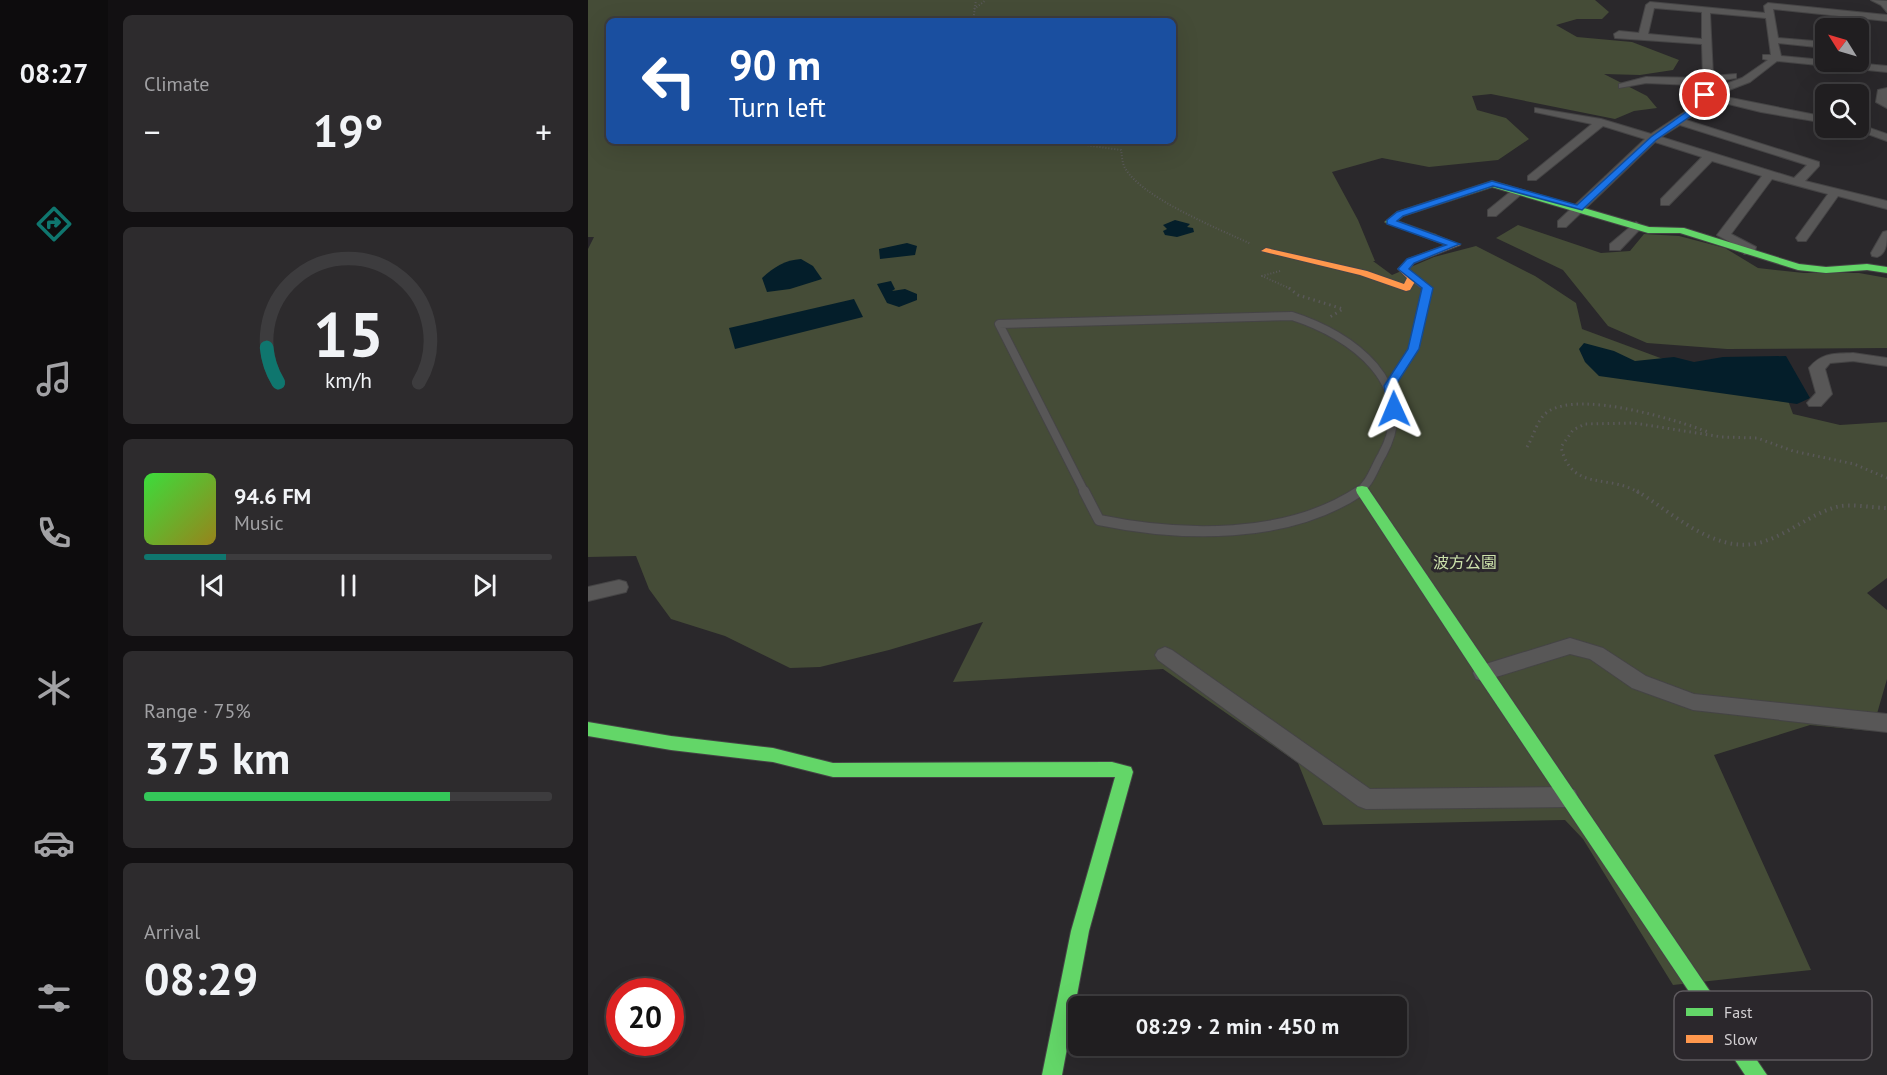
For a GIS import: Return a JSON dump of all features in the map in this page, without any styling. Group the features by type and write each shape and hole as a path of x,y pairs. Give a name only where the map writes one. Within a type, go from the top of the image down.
{"street":[{"path":"1875,0 1885,3 1887,9"},
{"path":"1643,36 1650,5 1706,10 1768,7 1831,16 1887,18"},
{"path":"1768,7 1776,57"},
{"path":"1706,10 1708,80"},
{"path":"1618,36 1619,34 1707,42"},
{"path":"1773,40 1815,44"},
{"path":"1562,224 1653,138 1696,109 1705,95 1746,80 1764,69 1776,57"},
{"path":"1623,86 1646,80 1681,82 1735,76 1761,58 1776,57 1887,69"},
{"path":"1887,92 1882,92 1880,96 1881,102 1887,105"},
{"path":"1705,95 1761,109 1815,118"},
{"path":"1539,110 1601,122 1768,175 1887,205"},
{"path":"1678,121 1815,164 1797,182"},
{"path":"1532,178 1601,122"},
{"path":"1874,131 1887,123"},
{"path":"1869,130 1887,138"},
{"path":"1665,202 1710,156"},
{"path":"1749,251 1750,247 1723,235 1768,175"},
{"path":"1266,251 1363,273 1406,288 1412,278 1403,269 1411,261 1455,244 1390,222 1395,218 1492,184 1648,230 1681,230 1798,267 1826,270 1867,267 1887,270"},
{"path":"1492,213 1518,191"},
{"path":"1802,238 1835,192"},
{"path":"1615,247 1636,226"},
{"path":"1876,253 1887,235"},
{"path":"1815,403 1824,394 1817,368 1826,359 1853,357 1887,362"},
{"path":"1362,490 1483,673 1700,991"},
{"path":"588,594 619,587"},
{"path":"1483,673 1570,646 1596,653 1639,682 1693,702 1887,723"},
{"path":"1165,655 1366,799 1567,797"},
{"path":"588,729 670,743 773,754 833,770 986,768 1112,769 1125,772 1080,931 1052,1075"},
{"path":"1747,1060 1757,1075"}],"lane":[{"path":"1389,386 1413,349 1427,288 1412,278"},
{"path":"1292,316 1313,322 1346,339 1371,363 1389,386 1394,409 1393,434 1362,490 1323,509 1268,527 1198,533 1146,531 1099,520 999,324 1292,316"}],"path":[{"path":"973,18 976,0"},
{"path":"974,9 986,0"},
{"path":"1086,144 1121,150 1125,168 1145,188 1215,228 1266,251"},
{"path":"1298,259 1287,270 1262,276 1287,286 1298,295 1343,309 1328,319"},
{"path":"1527,447 1545,415 1553,409 1574,407 1616,405 1681,421 1716,435"},
{"path":"1887,478 1854,464 1793,451 1757,438 1605,422 1585,424 1573,430 1561,447 1564,459 1571,469 1587,480 1618,484 1635,490 1703,533 1732,544 1749,544 1780,536 1837,507 1887,508"}],"green space":[{"name":"波方公園","path":"588,0 1595,0 1609,12 1602,19 1577,19 1556,25 1577,37 1632,42 1679,60 1673,70 1640,75 1604,74 1647,96 1657,108 1634,111 1615,119 1491,94 1472,96 1477,110 1506,118 1529,139 1498,160 1429,167 1382,158 1332,172 1358,220 1375,261 1373,261 1392,275 1434,257 1476,246 1535,276 1576,303 1582,329 1682,366 1773,360 1793,414 1840,425 1887,422 1887,578 1867,593 1887,610 1887,679 1872,731 1810,725 1714,755 1811,970 1673,985 1583,839 1565,820 1323,825 1298,763 1163,669 953,682 983,622 889,650 820,667 790,668 725,636 671,619 649,589 636,556 588,557 588,249 594,237 588,237"},
{"path":"1518,225 1601,253 1630,251 1644,234 1679,236 1725,248 1758,268 1804,273 1859,273 1887,278 1887,348 1727,349 1647,343 1608,326 1563,270 1496,238"}],"water":[{"path":"1175,220 1190,224 1187,227 1193,228 1194,232 1177,237 1165,235 1163,231 1167,229 1163,225"},
{"path":"907,243 917,246 915,255 880,259 879,249"},
{"path":"801,259 813,266 822,279 790,289 767,292 762,278 780,265"},
{"path":"891,281 895,289 892,291 905,289 917,294 917,300 899,307 887,303 877,284"},
{"path":"854,299 863,317 735,349 729,328"},
{"path":"1584,343 1614,351 1635,361 1674,357 1694,362 1723,357 1786,356 1810,398 1797,404 1599,376 1585,362 1579,349"}],"traffic: fast":[{"path":"1433,237 1390,222 1400,214 1492,184 1648,230 1681,230 1798,267 1826,270 1867,267 1887,270"},
{"path":"1362,490 1483,673 1700,991"},
{"path":"588,729 671,743 773,755 833,770 1112,769 1125,772 1080,931 1052,1075"},
{"path":"1747,1060 1757,1075"}],"traffic: slow":[{"path":"1266,251 1363,273 1406,288 1412,278 1403,269 1411,261 1455,245 1433,237"}],"route":[{"path":"1394,409 1389,386 1413,349 1427,288 1403,269 1411,261 1455,244 1390,222 1400,214 1492,184 1579,208 1653,138 1696,109 1705,95"}]}
